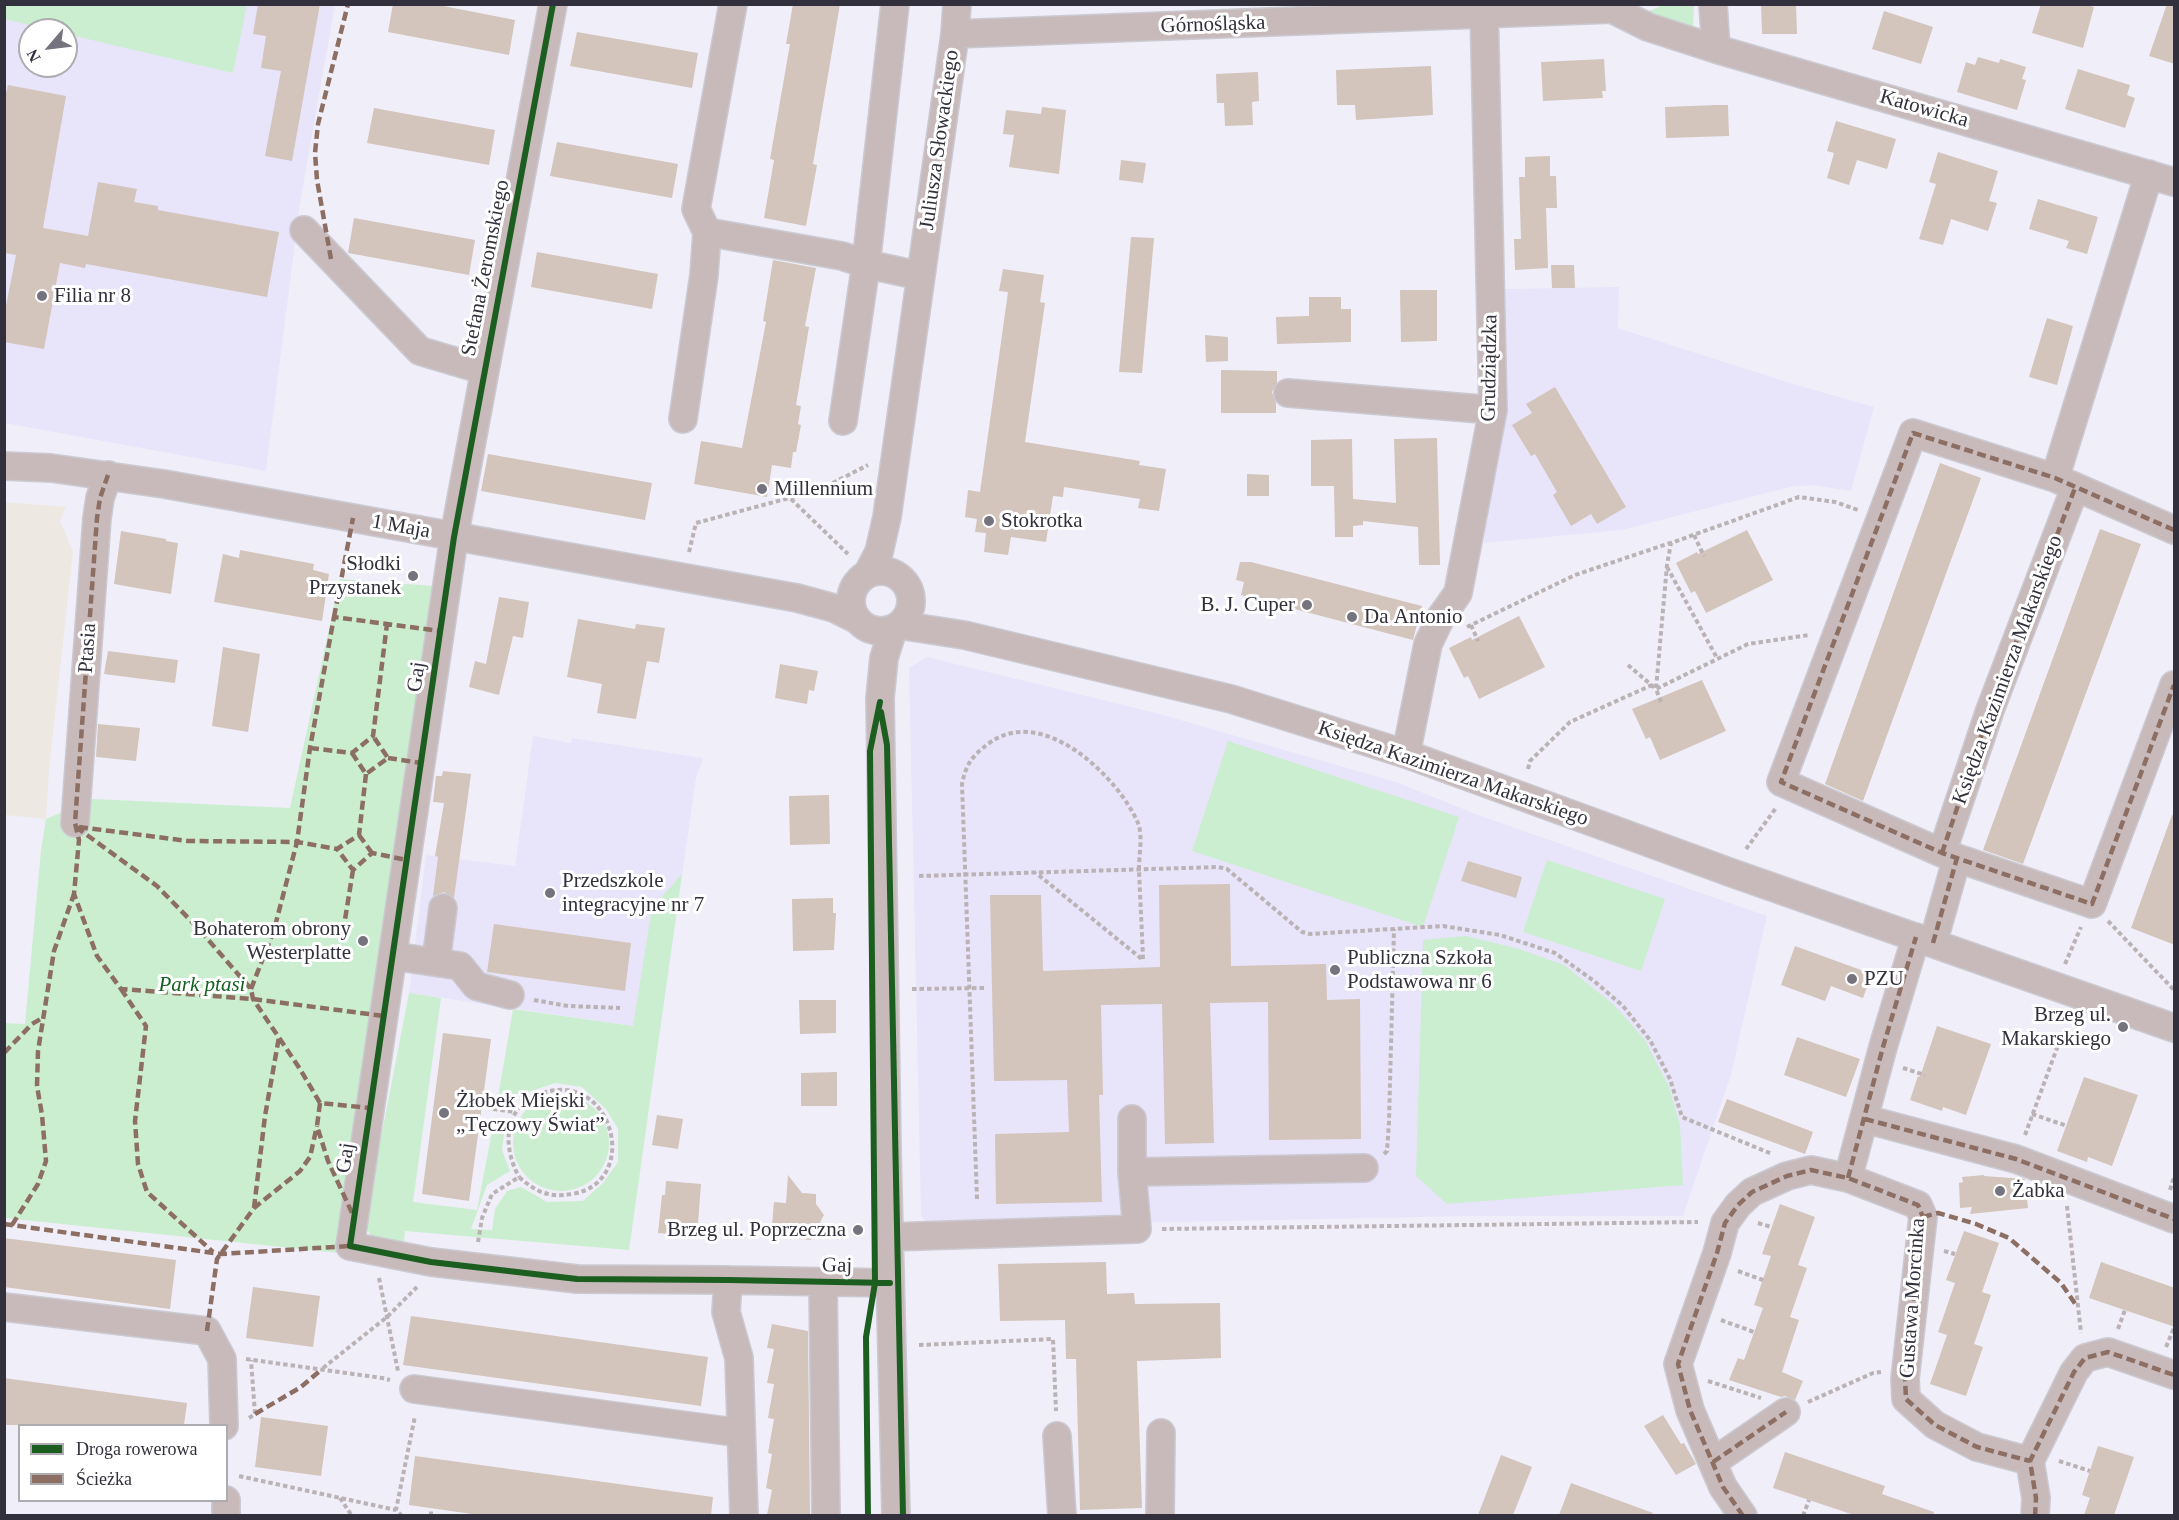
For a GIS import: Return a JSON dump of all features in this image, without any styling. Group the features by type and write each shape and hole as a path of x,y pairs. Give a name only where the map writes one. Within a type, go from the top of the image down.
{"street":[{"name":"Stefana Żeromskiego","path":"454,537 553,4"},
{"path":"683,419 704,274 707,232 696,209 733,4"},
{"path":"843,421 866,264 895,4"},
{"name":"Juliusza Słowackiego","path":"860,572 879,552 887,517 955,34 957,4"},
{"path":"1713,4 1716,49"},
{"name":"Górnośląska","path":"955,34 1484,10 1619,7 1648,27 1716,49"},
{"name":"Grudziądzka","path":"1406,754 1428,644 1441,617 1458,593 1493,410 1484,10"},
{"name":"Katowicka","path":"1716,49 2175,182"},
{"name":"Księdza Kazimierza Makarskiego","path":"1925,940 1990,710 2065,483 2149,174"},
{"path":"304,230 420,351 484,370"},
{"path":"707,232 842,256 866,264 921,276"},
{"path":"1287,393 1493,410"},
{"path":"2175,530 2065,483 1913,433 1781,782 1949,856 2092,904 2175,685"},
{"name":"1 Maja","path":"4,466 51,468 108,475 797,598 885,621"},
{"name":"Ptasia","path":"75,823 97,518 100,498 108,475"},
{"name":"Juliusza Słowackiego","path":"885,621 909,590 897,575 891,553 887,517"},
{"name":"Gaj","path":"454,537 350,1246 440,1263 577,1279 890,1283"},
{"path":"896,1515 880,698 885,621 851,600 860,572 885,570 897,575"},
{"name":"1 Maja","path":"797,598 841,593 860,572"},
{"name":"Księdza Kazimierza Makarskiego","path":"885,621 964,635 1231,699 1406,754 2175,1028"},
{"path":"436,962 443,908"},
{"path":"1848,1178 1883,1047 1925,940"},
{"path":"393,956 460,966 476,986 510,995"},
{"path":"889,1237 1137,1229 1132,1172 1131,1119"},
{"path":"1865,1119 2016,1159 2175,1219"},
{"path":"1132,1172 1364,1168"},
{"name":"Gustawa Morcinka","path":"1743,1515 1724,1486 1690,1410 1678,1364 1717,1253 1725,1223 1738,1204 1752,1192 1787,1176 1811,1170 1848,1178 1918,1205 1923,1216 1906,1371 1906,1399 1935,1425 1977,1447 2030,1461"},
{"path":"728,1280 726,1312 739,1358 744,1515"},
{"path":"823,1283 826,1515"},
{"path":"4,1307 207,1331 222,1359 224,1424"},
{"path":"2035,1515 2036,1498 2030,1461 2074,1372 2085,1358 2108,1352 2175,1375"},
{"path":"406,1386 741,1433"},
{"path":"1713,1462 1790,1410"},
{"path":"1160,1515 1161,1433"},
{"path":"1057,1436 1062,1515"}],"path":[{"path":"689,552 696,523 819,490 869,464"},
{"path":"1428,644 1575,575 1799,497 1835,502 1881,518"},
{"path":"791,499 860,572"},
{"path":"1694,535 1704,556"},
{"path":"1654,687 1671,543"},
{"path":"1667,565 1717,658"},
{"path":"1528,769 1530,761 1570,722 1748,644 1808,635 1832,648"},
{"path":"1628,665 1654,687 1661,702"},
{"path":"976,1199 971,988 962,784 973,755 1000,735 1019,730 1038,732 1063,743 1102,774 1126,800 1139,826 1143,960 1036,873"},
{"path":"1746,849 1791,786"},
{"path":"919,876 1227,868 1302,932 1310,934 1443,926 1500,935 1555,953 1594,981 1623,1006 1650,1040 1670,1079 1682,1117 1811,1170"},
{"path":"2056,986 2092,904 2175,990"},
{"path":"1364,1168 1373,1164 1387,1151 1394,929"},
{"path":"912,989 984,988"},
{"path":"510,995 568,1006 620,1008"},
{"path":"2016,1159 2064,1029"},
{"path":"1903,1068 1925,1075"},
{"path":"558,1089 575,1091 590,1098 609,1124 613,1139 611,1163 596,1184 582,1193 556,1197 530,1186 519,1177 507,1145 516,1112 525,1103 543,1093 558,1089"},
{"path":"493,1109 516,1112"},
{"path":"2032,1114 2067,1126"},
{"path":"2064,1176 2076,1305 2085,1358"},
{"path":"475,1267 482,1218 492,1194 519,1177"},
{"path":"1137,1229 1725,1223"},
{"path":"374,1251 387,1317 406,1386 417,1402 396,1510"},
{"path":"322,1369 387,1317 440,1263"},
{"path":"1736,1271 1763,1280"},
{"path":"1721,1320 1754,1332"},
{"path":"919,1345 1053,1339 1057,1436"},
{"path":"220,1356 382,1378 406,1386"},
{"path":"1707,1380 1790,1410 1873,1373 1906,1371"},
{"path":"238,1476 396,1510 402,1515"},
{"path":"340,1497 352,1515"},
{"path":"1803,1515 1809,1500"},
{"path":"431,1509 431,1515"}],"shaded area":[{"path":"4,5 335,5 300,203 266,471 5,423"},
{"path":"1619,287 1618,328 1790,383 1874,407 1851,491 1811,485 1790,487 1622,530 1484,543 1488,479 1505,419 1504,289"},
{"path":"4,502 66,507 60,521 73,551 49,769 46,819 5,815"},
{"name":"Publiczna Szkoła Podstawowa nr 6","path":"927,657 1156,713 1396,782 1478,815 1767,916 1731,1075 1683,1216 1474,1216 931,1227 921,1216 909,668"},
{"name":"Przedszkole integracyjne nr 7","path":"533,736 571,743 572,738 703,758 696,778 660,1030 409,993 426,855 515,866"}],"green space":[{"path":"5,4 247,4 233,73 78,37 78,18 18,18 18,22 5,19"},
{"path":"1663,5 1694,5 1693,29 1648,15 1649,11"},
{"name":"Park ptasi","path":"340,579 433,586 339,1253 5,1218 5,1023 25,1024 41,850 46,819 93,799 290,808"},
{"path":"1228,741 1459,817 1423,927 1192,851"},
{"path":"1547,860 1665,899 1641,971 1523,932"},
{"path":"682,874 629,1250 405,1231 403,1248 377,1243 364,1226 409,993 441,998 413,1202 477,1210 494,1121 505,1126 502,1150 510,1171 487,1185 471,1229 492,1230 495,1209 507,1191 521,1187 547,1202 583,1201 603,1183 618,1162 618,1129 606,1109 582,1087 555,1083 528,1092 498,1097 513,1009 633,1026 652,908"},
{"path":"1466,936 1519,949 1564,965 1613,1004 1645,1040 1669,1087 1680,1125 1683,1185 1447,1204 1416,1176 1423,940"},
{"path":"561,1095 579,1098 595,1109 606,1125 609,1143 606,1161 595,1177 579,1188 561,1191 543,1188 527,1177 516,1161 513,1143 516,1125 527,1109 543,1098"}],"building":[{"path":"258,4 320,4 292,161 265,156 281,71 261,68 266,36 253,34"},
{"path":"393,4 433,4 515,20 509,55 388,32"},
{"path":"793,4 840,4 813,164 817,165 806,226 764,218 774,160 770,159 790,44 786,44"},
{"path":"1761,4 1796,4 1797,34 1762,34"},
{"path":"2041,4 2083,4 2094,7 2083,48 2032,33"},
{"path":"2167,4 2175,4 2175,64 2149,56"},
{"path":"1884,11 1933,27 1921,64 1872,49"},
{"path":"577,32 698,53 692,88 570,66"},
{"path":"1978,57 1999,63 2000,59 2026,67 2022,79 2026,80 2017,110 1957,92 1966,62 1975,65"},
{"path":"1604,59 1606,91 1602,91 1603,98 1543,101 1541,62"},
{"path":"1431,66 1433,115 1356,120 1355,105 1337,105 1336,70"},
{"path":"2078,69 2130,85 2127,95 2135,98 2125,128 2065,109"},
{"path":"1258,72 1259,101 1252,102 1253,125 1225,126 1224,103 1217,103 1216,74"},
{"path":"8,85 66,96 43,228 88,236 98,182 137,189 134,202 158,206 158,210 279,232 267,297 86,264 85,268 60,263 44,349 4,342 4,316 16,255 4,253 4,101"},
{"path":"1728,105 1729,136 1666,138 1665,107"},
{"path":"1042,107 1066,110 1059,174 1009,167 1014,135 1003,134 1006,110 1041,114"},
{"path":"374,108 495,130 489,165 367,143"},
{"path":"1836,121 1896,139 1887,169 1857,160 1849,185 1827,178 1834,153 1827,151"},
{"path":"557,142 678,164 672,198 550,176"},
{"path":"1938,152 1998,171 1989,201 1997,203 1988,231 1951,219 1943,245 1919,239 1936,184 1929,182"},
{"path":"1550,156 1550,176 1556,176 1557,208 1546,208 1548,268 1515,270 1514,239 1521,239 1519,177 1525,177 1525,157"},
{"path":"1121,160 1146,163 1143,183 1119,180"},
{"path":"2038,199 2098,217 2087,254 2066,248 2069,241 2029,229"},
{"path":"354,218 475,240 469,275 348,253"},
{"path":"1131,237 1154,238 1142,373 1119,372"},
{"path":"537,252 658,274 652,309 531,287"},
{"path":"773,260 816,268 805,326 809,327 796,405 801,406 798,424 801,425 791,468 772,465 767,497 694,484 701,441 742,448 766,322 763,321"},
{"path":"1551,265 1574,265 1575,288 1552,288"},
{"path":"1003,269 1044,275 1040,302 1045,303 1025,442 1140,461 1139,465 1166,469 1159,511 1138,508 1140,499 1064,487 1063,497 1053,496 1046,542 1011,537 1008,555 984,552 986,533 975,532 977,519 965,517 968,490 980,492 1008,292 999,291"},
{"path":"1400,290 1437,290 1437,341 1401,342"},
{"path":"1309,297 1341,297 1341,309 1351,309 1351,342 1277,344 1276,317 1309,316"},
{"path":"2047,318 2073,326 2057,385 2029,377"},
{"path":"1205,335 1228,337 1228,361 1206,362"},
{"path":"1221,370 1277,371 1277,383 1272,392 1276,403 1276,413 1221,413"},
{"path":"1555,387 1626,507 1597,524 1591,514 1571,526 1553,495 1557,492 1535,454 1531,456 1512,425 1532,413 1526,404"},
{"path":"1437,438 1440,565 1419,565 1418,527 1363,521 1363,525 1353,526 1353,537 1335,537 1334,486 1311,486 1311,440 1352,439 1353,499 1396,503 1394,439"},
{"path":"488,454 652,483 645,520 481,491"},
{"path":"1940,463 1981,478 1863,801 1825,784"},
{"path":"1247,474 1269,475 1269,496 1247,496"},
{"path":"2100,529 2141,544 2023,864 1983,850"},
{"path":"1747,530 1773,580 1706,613 1695,591 1691,593 1676,563"},
{"path":"121,531 178,543 171,594 114,584"},
{"path":"240,550 314,564 313,570 329,574 322,621 214,602 223,554 239,558"},
{"path":"1240,562 1251,562 1422,606 1413,640 1241,595 1244,582 1236,580"},
{"path":"499,597 529,602 523,638 513,636 499,695 469,687 475,661 486,664"},
{"path":"1519,616 1545,667 1479,699 1468,676 1464,678 1449,648 1471,637 1472,640"},
{"path":"578,619 635,629 636,624 665,628 659,663 647,661 636,719 597,713 602,684 567,677"},
{"path":"223,647 260,654 248,732 212,726"},
{"path":"108,651 178,660 175,683 104,674"},
{"path":"780,664 818,671 814,691 809,690 807,704 775,698"},
{"path":"1702,680 1726,731 1660,760 1650,737 1646,739 1632,709"},
{"path":"98,724 140,728 136,761 96,757"},
{"path":"443,771 471,774 454,898 444,892 433,896 438,857 435,856 444,803 433,802 436,776 442,776"},
{"path":"829,795 830,844 790,845 789,796"},
{"path":"2172,815 2175,815 2175,945 2131,928"},
{"path":"1468,861 1522,877 1516,898 1461,881"},
{"path":"1230,884 1231,966 1326,964 1327,1000 1360,999 1361,1139 1269,1140 1268,1002 1210,1003 1214,1143 1165,1144 1162,1004 1101,1005 1103,1095 1099,1095 1102,1202 996,1204 995,1134 1069,1132 1067,1080 994,1081 990,895 1041,895 1043,971 1160,967 1159,885"},
{"path":"833,898 833,913 836,913 834,950 793,951 792,899"},
{"path":"494,924 631,943 625,991 487,972"},
{"path":"1795,946 1872,974 1863,998 1831,986 1825,1001 1781,985"},
{"path":"799,1000 836,1000 836,1033 800,1034"},
{"path":"1937,1026 1991,1044 1966,1115 1943,1107 1942,1111 1910,1100"},
{"path":"443,1033 491,1039 469,1201 422,1194"},
{"path":"1797,1037 1860,1059 1846,1097 1784,1075"},
{"path":"837,1072 837,1106 801,1106 801,1073"},
{"path":"2084,1077 2138,1095 2112,1166 2088,1157 2087,1162 2057,1151"},
{"path":"1727,1099 1813,1132 1805,1154 1718,1122"},
{"path":"657,1115 683,1119 678,1149 652,1145"},
{"path":"788,1175 802,1193 816,1194 816,1204 824,1215 811,1240 771,1236 774,1202 786,1203"},
{"path":"1984,1175 2025,1179 2028,1208 1970,1214 1972,1207 1960,1208 1959,1183 1963,1182 1962,1177"},
{"path":"666,1181 701,1184 697,1237 658,1233 662,1195 665,1195"},
{"path":"1780,1204 1815,1217 1798,1265 1807,1268 1790,1317 1799,1320 1782,1372 1803,1381 1795,1400 1729,1380 1738,1358 1744,1360 1763,1308 1754,1305 1771,1256 1762,1254"},
{"path":"1964,1231 1999,1243 1982,1292 1991,1295 1974,1344 1983,1347 1966,1396 1930,1384 1947,1335 1938,1332 1955,1283 1946,1280"},
{"path":"4,1238 176,1260 170,1309 4,1287"},
{"path":"1106,1262 1107,1294 1134,1293 1135,1304 1220,1303 1221,1358 1137,1361 1142,1508 1080,1510 1076,1359 1066,1359 1065,1320 1000,1321 998,1264"},
{"path":"2101,1262 2175,1288 2175,1327 2089,1298"},
{"path":"253,1287 320,1296 313,1347 246,1338"},
{"path":"411,1316 708,1357 701,1406 403,1365"},
{"path":"772,1324 808,1331 810,1515 767,1515 772,1490 766,1488 772,1454 768,1453 774,1419 768,1418 774,1384 767,1383 774,1349 767,1348"},
{"path":"4,1378 187,1403 184,1424 4,1425"},
{"path":"1663,1415 1696,1464 1676,1475 1644,1426"},
{"path":"261,1417 328,1426 321,1476 255,1467"},
{"path":"2098,1446 2134,1457 2114,1515 2084,1515 2090,1498 2082,1495"},
{"path":"1785,1452 1885,1486 1882,1494 1934,1512 1933,1515 1854,1515 1773,1488"},
{"path":"1501,1455 1532,1467 1513,1515 1478,1515"},
{"path":"415,1456 713,1497 711,1515 479,1515 409,1505"},
{"path":"1571,1483 1653,1513 1652,1515 1559,1515"}],"marked path":[{"path":"331,259 317,180 315,153 318,124 348,4"},
{"path":"2174,530 2055,478 1913,433 1781,782 1942,853 2092,904 2174,685"},
{"path":"108,475 100,498 97,518 75,823 79,840 74,894 97,956 121,989 253,999 384,1016"},
{"path":"1942,853 1990,710 2075,488"},
{"path":"334,617 353,518"},
{"path":"251,989 274,930 297,842 310,748 334,617 440,631"},
{"path":"310,748 352,753 373,736 387,624"},
{"path":"352,753 366,774 388,758 373,736"},
{"path":"388,758 421,763"},
{"path":"366,774 359,835 337,849 353,870 372,853 407,860"},
{"path":"76,827 157,886 197,927 251,989 253,999 320,1103 370,1108"},
{"path":"79,827 188,841 297,842 337,849"},
{"path":"359,835 372,853"},
{"path":"1933,943 1957,858"},
{"path":"343,932 353,870"},
{"path":"12,1225 38,1184 46,1161 37,1086 38,1051 54,951 74,894"},
{"path":"1848,1178 1883,1047 1916,937"},
{"path":"121,989 146,1026 135,1121 138,1164 147,1192 213,1252"},
{"path":"4,1053 32,1024 44,1017"},
{"path":"254,1208 265,1116 279,1037"},
{"path":"320,1103 317,1126 328,1161 353,1215"},
{"path":"1865,1119 2016,1159 2174,1219"},
{"path":"207,1331 217,1259 254,1208 300,1171 310,1157 317,1126"},
{"path":"1743,1516 1723,1487 1690,1410 1678,1364 1717,1253 1725,1223 1738,1205 1752,1192 1787,1176 1811,1170 1848,1178 1918,1205 1923,1217 1905,1379 1906,1399 1935,1425 1977,1447 2030,1461"},
{"path":"1923,1217 1938,1213 1976,1224 2009,1238 2061,1283 2076,1305"},
{"path":"4,1224 221,1254 350,1246"},
{"path":"2035,1516 2036,1498 2030,1461 2074,1372 2085,1358 2108,1352 2174,1375"},
{"path":"255,1414 301,1387 322,1369"},
{"path":"1713,1462 1786,1412"}],"cycle path":[{"path":"553,4 454,537 350,1246 431,1262 577,1279 890,1283"},
{"path":"868,1516 866,1337 875,1283 870,751 880,702"},
{"path":"881,712 887,745 903,1516"}],"place":[{"name":"Filia nr 8","path":"42,296"},
{"name":"Millennium","path":"762,489"},
{"name":"Stokrotka","path":"989,521"},
{"name":"Słodki Przystanek","path":"413,576"},
{"name":"B. J. Cuper","path":"1307,605"},
{"name":"Da Antonio","path":"1352,617"},
{"name":"Przedszkole integracyjne nr 7","path":"550,893"},
{"name":"Bohaterom obrony Westerplatte","path":"363,941"},
{"name":"Publiczna Szkoła Podstawowa nr 6","path":"1335,970"},
{"name":"PZU","path":"1852,979"},
{"name":"Brzeg ul. Makarskiego","path":"2123,1027"},
{"name":"Żłobek Miejski „Tęczowy Świat”","path":"444,1113"},
{"name":"Żabka","path":"2000,1191"},
{"name":"Brzeg ul. Poprzeczna","path":"858,1230"}]}
